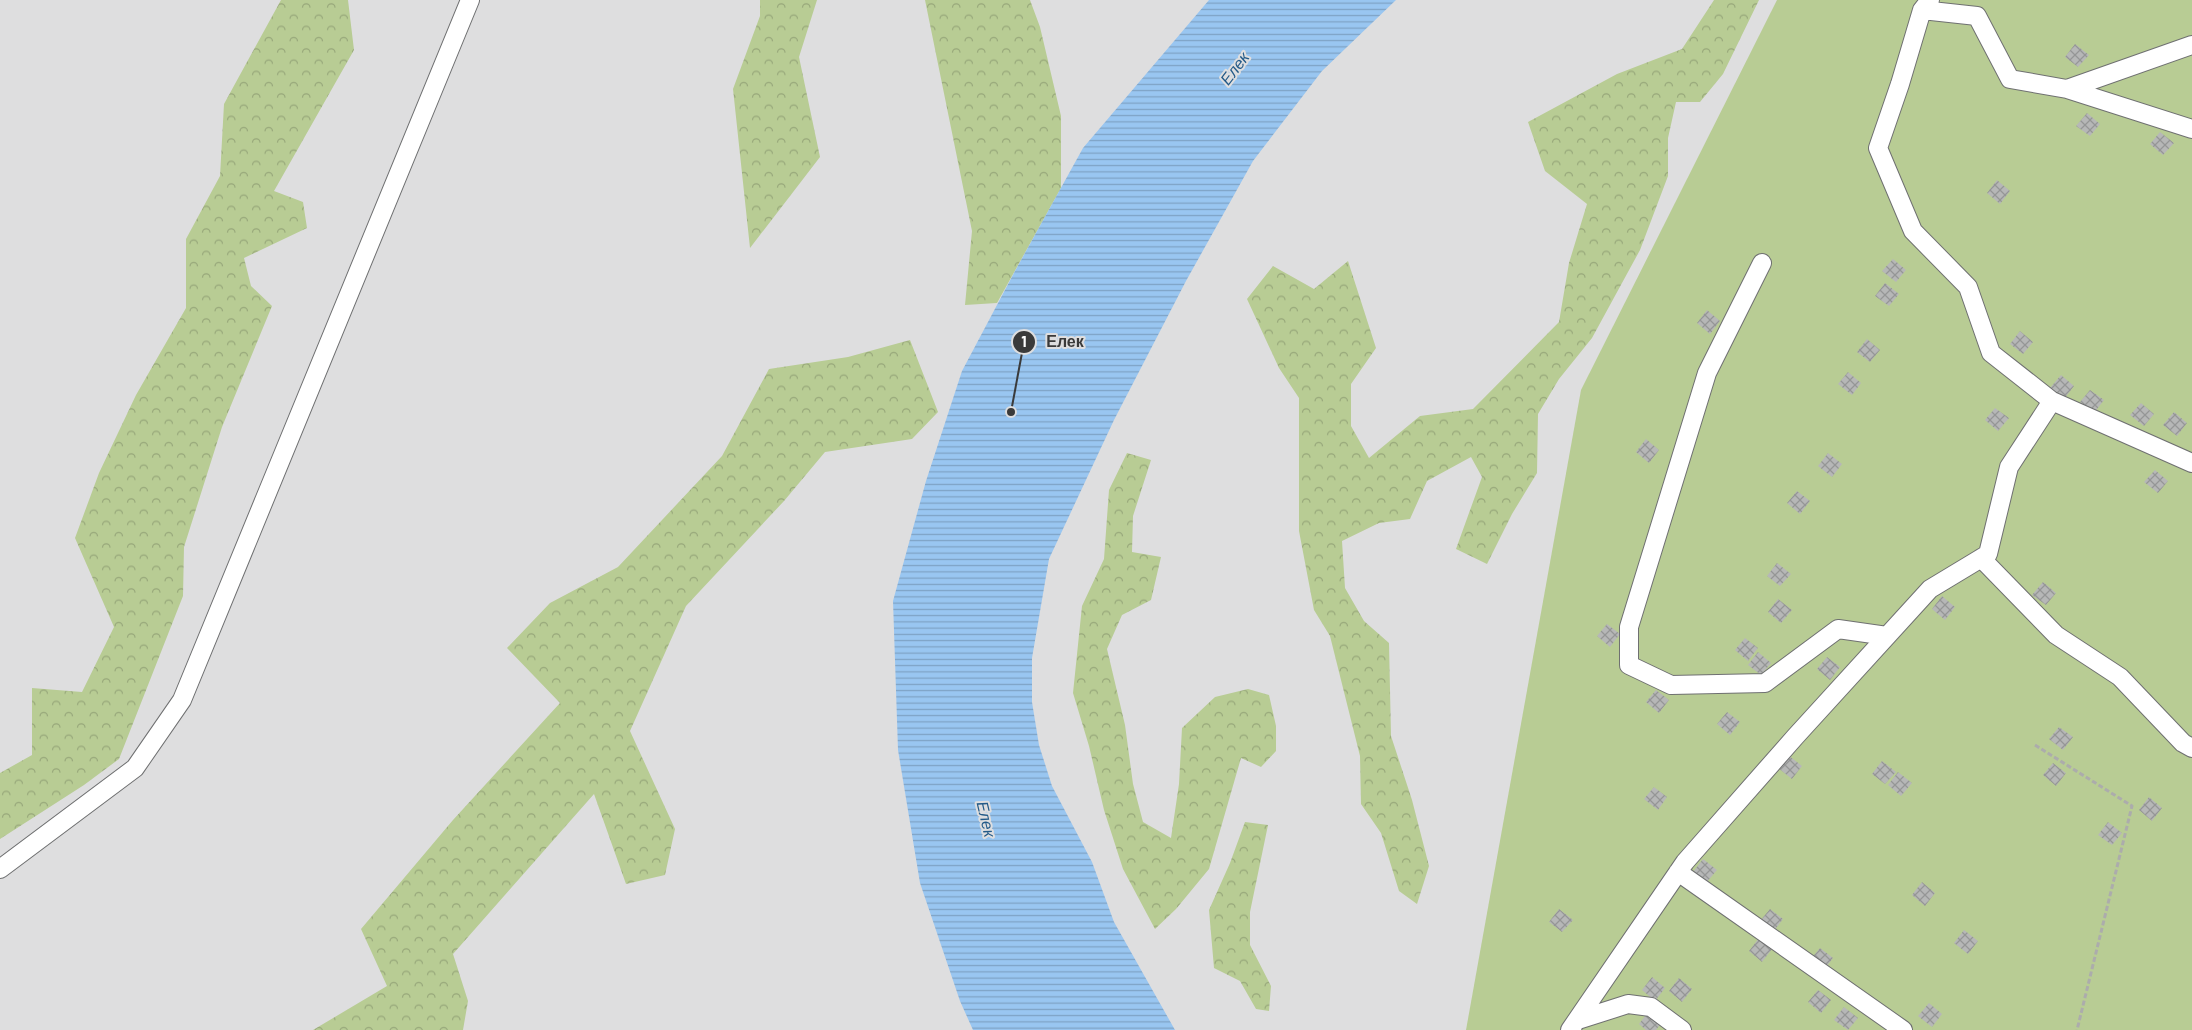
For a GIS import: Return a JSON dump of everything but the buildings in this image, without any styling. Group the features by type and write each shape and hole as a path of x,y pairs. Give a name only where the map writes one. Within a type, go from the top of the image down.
{"lane":[{"path":"0,869 134,768 182,700 470,0"},
{"path":"2192,129 2067,90 2010,79 1977,16 1926,5 1878,148 1913,232 1968,287 1991,353 2052,402 2192,463"},
{"path":"2067,90 2192,45"},
{"path":"1762,263 1707,373 1629,628 1629,665 1671,685 1765,683 1838,629 1887,636"},
{"path":"1574,1025 1678,872 1789,744 1930,589 1988,554 2009,467 2052,402"},
{"path":"1980,558 2056,635 2120,677 2183,743 2192,748"},
{"path":"1678,872 1903,1030"},
{"path":"1574,1025 1628,1004 1652,1007 1682,1030"}],"path":[{"path":"2035,745 2132,806 2077,1030"}],"green space":[{"path":"281,0 348,0 354,50 274,191 303,202 307,228 244,258 251,286 272,306 222,427 184,547 183,596 119,759 84,785 0,839 0,773 32,755 32,688 82,692 114,627 75,538 99,473 136,395 186,308 186,239 220,176 224,104"},
{"path":"760,0 817,0 799,57 820,157 750,248 733,89 760,16"},
{"path":"925,0 1030,0 1040,27 1061,116 1061,188 997,303 965,305 972,231"},
{"path":"1714,0 1759,0 1723,74 1700,102 1676,102 1668,138 1668,176 1640,250 1592,338 1559,379 1538,414 1537,473 1512,514 1487,564 1456,549 1482,477 1471,457 1427,481 1410,519 1379,523 1342,541 1345,588 1364,621 1389,643 1391,736 1412,800 1429,866 1417,904 1399,891 1381,833 1361,804 1360,756 1330,636 1314,610 1299,531 1299,398 1279,368 1247,299 1273,266 1314,289 1348,261 1376,348 1351,384 1351,426 1369,458 1420,416 1473,409 1559,322 1569,263 1587,204 1545,171 1528,122 1617,74 1682,49"},
{"path":"1777,0 2192,0 2192,1030 1466,1030 1581,390"},
{"path":"910,340 938,412 912,439 825,452 784,501 686,606 630,731 675,829 665,875 626,884 594,794 453,954 468,1001 463,1030 313,1030 387,986 361,929 453,820 560,703 507,648 550,603 618,567 722,456 769,369 848,357"},
{"path":"1127,453 1151,460 1133,516 1132,552 1161,557 1151,600 1122,615 1107,649 1125,725 1133,784 1143,822 1171,838 1179,784 1182,728 1215,697 1248,689 1269,695 1276,726 1276,751 1261,767 1241,758 1209,869 1176,909 1155,929 1123,869 1104,810 1089,746 1073,693 1082,606 1104,559 1109,490"},
{"path":"1245,822 1268,825 1250,912 1250,945 1271,986 1269,1011 1256,1009 1240,981 1214,968 1209,910 1230,863"}],"water":[{"path":"1209,0 1396,0 1322,71 1253,161 1186,281 1114,420 1049,559 1032,658 1032,702 1039,745 1052,786 1092,862 1114,922 1175,1030 973,1030 960,1001 920,883 898,750 893,601 926,481 962,371 1083,148"}],"place":[{"name":"Елек","path":"1011,412"}]}
